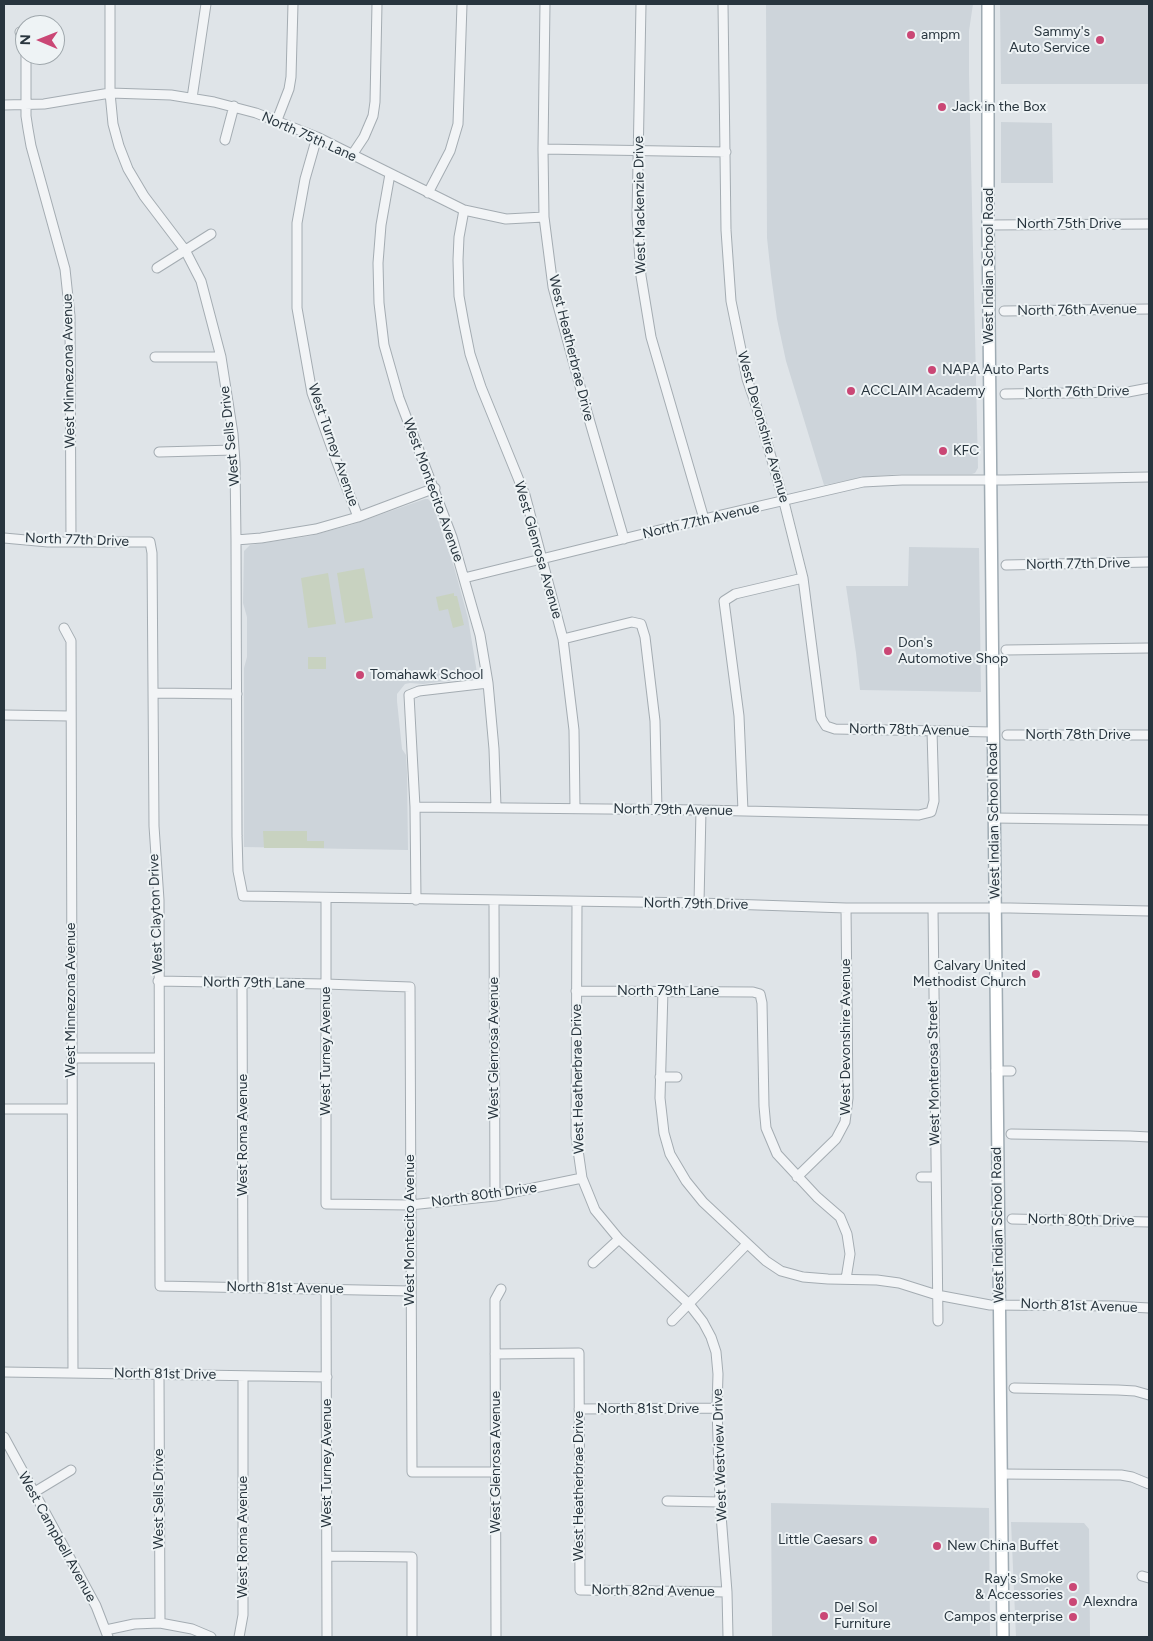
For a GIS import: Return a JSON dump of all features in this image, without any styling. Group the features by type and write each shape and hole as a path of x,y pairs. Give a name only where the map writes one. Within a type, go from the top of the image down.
{"main road":[{"name":"West Indian School Road","path":"988,4 988,225 1003,1637"}],"street":[{"name":"West Sells Drive","path":"110,4 110,93 113,124 119,146 128,169 144,196 186,250 201,281 221,357 234,450 237,845 238,871 243,896"},
{"path":"192,98 206,4"},
{"path":"277,120 292,78 293,4"},
{"path":"352,156 364,137 373,116 377,74 378,4"},
{"path":"428,193 450,151 458,124 462,4"},
{"name":"West Heatherbrae Drive","path":"545,4 544,218 553,287 624,539"},
{"name":"West Mackenzie Drive","path":"640,4 637,216 641,276 651,337 704,519"},
{"name":"West Devonshire Avenue","path":"723,4 727,238 731,301 747,379 784,502 803,578 821,718 826,726"},
{"name":"West Minnezona Avenue","path":"26,65 26,105 30,146 65,269 70,316 71,541"},
{"name":"North 75th Lane","path":"4,105 26,105 110,93 192,98 234,106 277,120 317,137 464,210 506,219 544,218"},
{"path":"225,140 234,106"},
{"name":"West Turney Avenue","path":"317,137 305,179 297,223 297,308 312,393 358,516"},
{"path":"543,149 726,152"},
{"name":"West Montecito Avenue","path":"390,174 381,225 378,263 379,303 384,345 400,398 435,488 480,635 488,682 494,749 496,807"},
{"name":"West Glenrosa Avenue","path":"464,210 459,237 458,260 459,287 464,324 470,354 525,495 563,639 574,730 575,808"},
{"name":"North 75th Drive","path":"988,225 1149,224"},
{"path":"157,268 211,234"},
{"name":"North 76th Avenue","path":"1004,310 1149,308"},
{"path":"155,357 221,357"},
{"name":"North 76th Drive","path":"1004,394 1128,392 1149,388"},
{"path":"159,452 234,450"},
{"name":"North 77th Avenue","path":"464,578 704,519 872,482 1149,477"},
{"path":"236,540 316,529 435,488"},
{"name":"North 77th Drive","path":"4,538 48,542 150,542"},
{"name":"West Clayton Drive","path":"150,542 152,553 154,826 159,900 160,1286"},
{"name":"North 77th Drive","path":"1006,565 1149,562"},
{"path":"743,811 740,716 724,601 734,594 803,578"},
{"path":"563,639 632,622 641,624 645,637 655,722 658,810"},
{"name":"West Minnezona Avenue","path":"64,628 70,641 73,1373"},
{"path":"1006,650 1149,648"},
{"path":"416,900 415,807 409,695 488,682"},
{"path":"153,693 237,694"},
{"path":"4,715 70,716"},
{"name":"North 78th Avenue","path":"826,726 835,729 993,732"},
{"name":"North 79th Avenue","path":"415,807 701,810 918,815 931,812 934,801 932,731"},
{"name":"North 78th Drive","path":"1007,735 1149,735"},
{"path":"699,903 701,810"},
{"path":"994,818 1149,820"},
{"name":"North 79th Drive","path":"243,896 699,903 846,908 1149,911"},
{"name":"West Turney Avenue","path":"326,898 326,1204"},
{"name":"West Glenrosa Avenue","path":"494,901 495,1196"},
{"name":"West Heatherbrae Drive","path":"577,902 576,1136 582,1178 595,1210 619,1239 689,1304"},
{"name":"West Devonshire Avenue","path":"797,1176 836,1139 845,1122 848,1098 846,908"},
{"name":"West Monterosa Street","path":"933,908 938,1321"},
{"name":"North 79th Lane","path":"158,981 410,987"},
{"name":"West Roma Avenue","path":"242,983 243,1288"},
{"name":"West Montecito Avenue","path":"410,987 412,1472 496,1472"},
{"path":"663,990 660,1098 664,1133 670,1154 686,1182 703,1202 747,1244 672,1322"},
{"name":"North 79th Lane","path":"576,991 663,990 753,992 760,994 762,1002 766,1128 777,1154 797,1176"},
{"path":"72,1058 158,1058"},
{"path":"996,1071 1011,1071"},
{"path":"660,1077 677,1077"},
{"path":"4,1109 72,1109"},
{"path":"1011,1134 1149,1137"},
{"path":"797,1176 840,1217 847,1234 850,1254 846,1279"},
{"path":"922,1177 935,1177"},
{"name":"North 80th Drive","path":"326,1204 410,1205 495,1196 582,1178"},
{"name":"North 80th Drive","path":"1012,1219 1149,1222"},
{"path":"594,1263 619,1239"},
{"name":"North 81st Avenue","path":"747,1244 757,1254 781,1271 803,1277 877,1280 899,1283 937,1295 999,1306 1013,1304 1149,1308"},
{"name":"North 81st Avenue","path":"160,1286 411,1291"},
{"name":"West Turney Avenue","path":"326,1289 327,1637"},
{"name":"West Glenrosa Avenue","path":"496,1637 495,1300 501,1289"},
{"name":"West Westview Drive","path":"689,1304 704,1322 716,1352 720,1502 727,1592 728,1637"},
{"name":"West Heatherbrae Drive","path":"495,1354 579,1353 580,1590"},
{"name":"North 81st Drive","path":"4,1372 327,1377"},
{"name":"West Sells Drive","path":"159,1374 160,1623"},
{"name":"West Roma Avenue","path":"239,1637 243,1615 242,1376"},
{"path":"1014,1388 1118,1390 1135,1391 1149,1395"},
{"name":"North 81st Drive","path":"579,1409 717,1408"},
{"name":"West Campbell Avenue","path":"4,1438 96,1606 107,1634"},
{"path":"33,1493 71,1470"},
{"path":"1001,1474 1121,1475 1149,1484"},
{"path":"667,1501 720,1502"},
{"path":"327,1556 412,1556 412,1637"},
{"name":"North 82nd Avenue","path":"580,1590 727,1592"},
{"path":"107,1634 134,1624 160,1623 192,1629 211,1637"}],"shaded area":[{"path":"766,4 973,4 969,31 969,74 978,468 975,473 901,474 865,477 824,485 786,361 777,319 771,275 767,238"},
{"path":"1000,4 1149,4 1149,84 1001,84"},
{"path":"1001,122 1052,123 1053,183 1001,183"},
{"name":"Tomahawk School","path":"425,499 432,503 454,567 468,618 477,673 470,678 423,684 405,684 397,694 402,749 406,755 408,850 244,847 244,668 247,657 247,617 243,603 244,551 250,545 310,536 351,525"},
{"path":"909,547 979,548 981,692 860,690 846,586 908,586"},
{"path":"771,1503 989,1508 990,1637 772,1637"},
{"path":"1011,1522 1084,1523 1089,1529 1090,1637 1016,1637"}],"green space":[{"path":"364,568 373,618 345,623 337,573"},
{"path":"328,573 336,624 308,628 301,578"},
{"path":"454,593 454,596 457,596 464,625 453,628 448,609 439,611 436,597"},
{"path":"308,657 326,657 326,669 308,669"},
{"path":"263,831 307,831 307,841 324,841 324,848 264,848"}],"place":[{"name":"ampm","path":"911,35"},
{"name":"Sammy's Auto Service","path":"1100,40"},
{"name":"Jack in the Box","path":"942,107"},
{"name":"NAPA Auto Parts","path":"932,370"},
{"name":"ACCLAIM Academy","path":"851,391"},
{"name":"KFC","path":"943,451"},
{"name":"Don's Automotive Shop","path":"888,651"},
{"name":"Tomahawk School","path":"360,675"},
{"name":"Calvary United Methodist Church","path":"1036,974"},
{"name":"Little Caesars","path":"873,1540"},
{"name":"New China Buffet","path":"937,1546"},
{"name":"Ray's Smoke & Accessories","path":"1073,1587"},
{"name":"Alexndra","path":"1073,1602"},
{"name":"Del Sol Furniture","path":"824,1616"},
{"name":"Campos enterprise","path":"1073,1617"}]}
